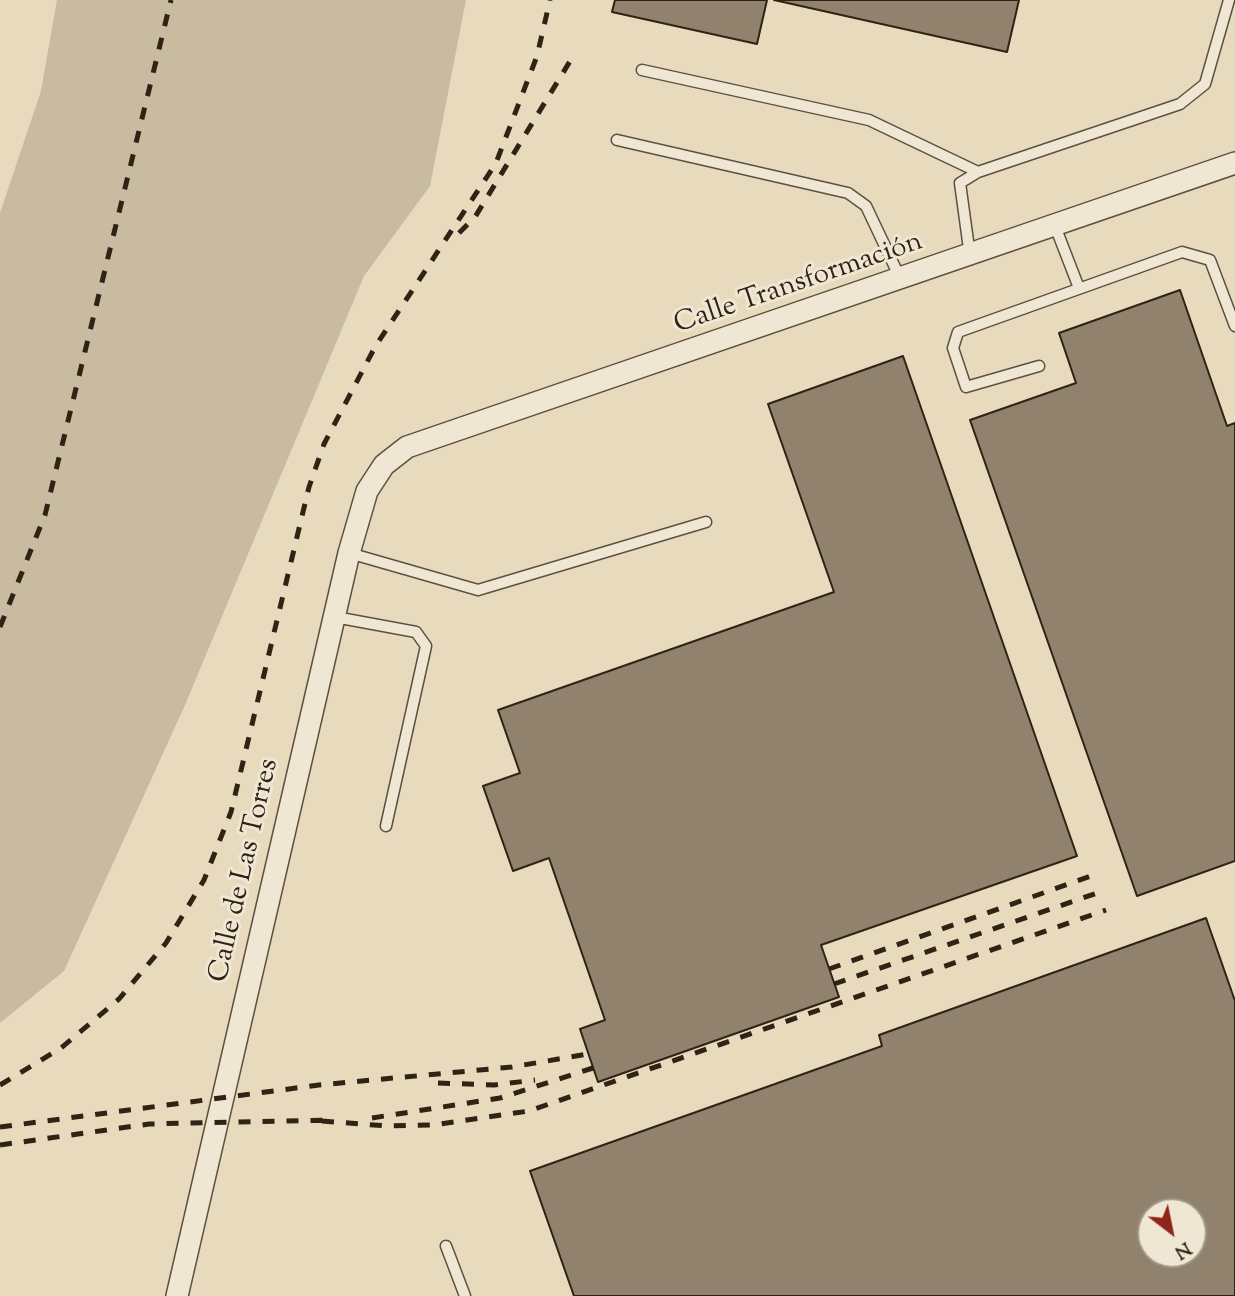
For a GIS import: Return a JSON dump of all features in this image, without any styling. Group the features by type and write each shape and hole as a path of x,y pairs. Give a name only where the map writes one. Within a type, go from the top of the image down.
{"street":[{"name":"Calle Transformación","path":"384,465 407,447 970,257 1235,163"},
{"name":"Calle de Las Torres","path":"177,1296 349,554 367,491 384,465"}],"lane":[{"path":"970,257 960,183 978,172 1180,104 1205,84 1229,0"},
{"path":"642,70 869,120 978,172"},
{"path":"617,140 848,192 866,206 901,280"},
{"path":"1055,226 1079,288"},
{"path":"1039,366 966,387 953,348 958,332 1182,252 1210,260 1235,326"},
{"path":"349,554 478,590 706,522"},
{"path":"335,617 416,632 426,646 386,826"},
{"path":"446,1246 465,1296"}],"shaded area":[{"path":"57,0 466,0 430,186 364,276 185,705 64,971 0,1023 0,213 41,91"}],"building":[{"path":"615,0 767,0 757,44 612,12"},
{"path":"774,0 1019,0 1007,52"},
{"path":"1180,290 1227,426 1235,423 1235,861 1137,896 970,420 1076,383 1059,333"},
{"path":"903,356 1077,856 821,945 839,997 598,1082 580,1029 605,1020 549,858 513,871 483,786 520,773 498,710 834,592 768,404"},
{"path":"1206,918 1235,1001 1235,1296 574,1296 530,1171 882,1046 879,1035"}],"railway":[{"path":"0,627 45,515 171,0"},
{"path":"0,1085 61,1048 119,999 166,943 204,880 231,812 309,487 324,444 375,347 496,163 537,56 550,0"},
{"path":"459,233 475,217 572,58"},
{"path":"829,969 1091,876"},
{"path":"834,984 1100,892"},
{"path":"322,1121 387,1126 433,1125 529,1111 1106,910"},
{"path":"0,1127 319,1085 512,1067 588,1054"},
{"path":"372,1118 500,1098 593,1068"},
{"path":"438,1083 494,1085 535,1080"},
{"path":"0,1145 149,1124 330,1120"}]}
